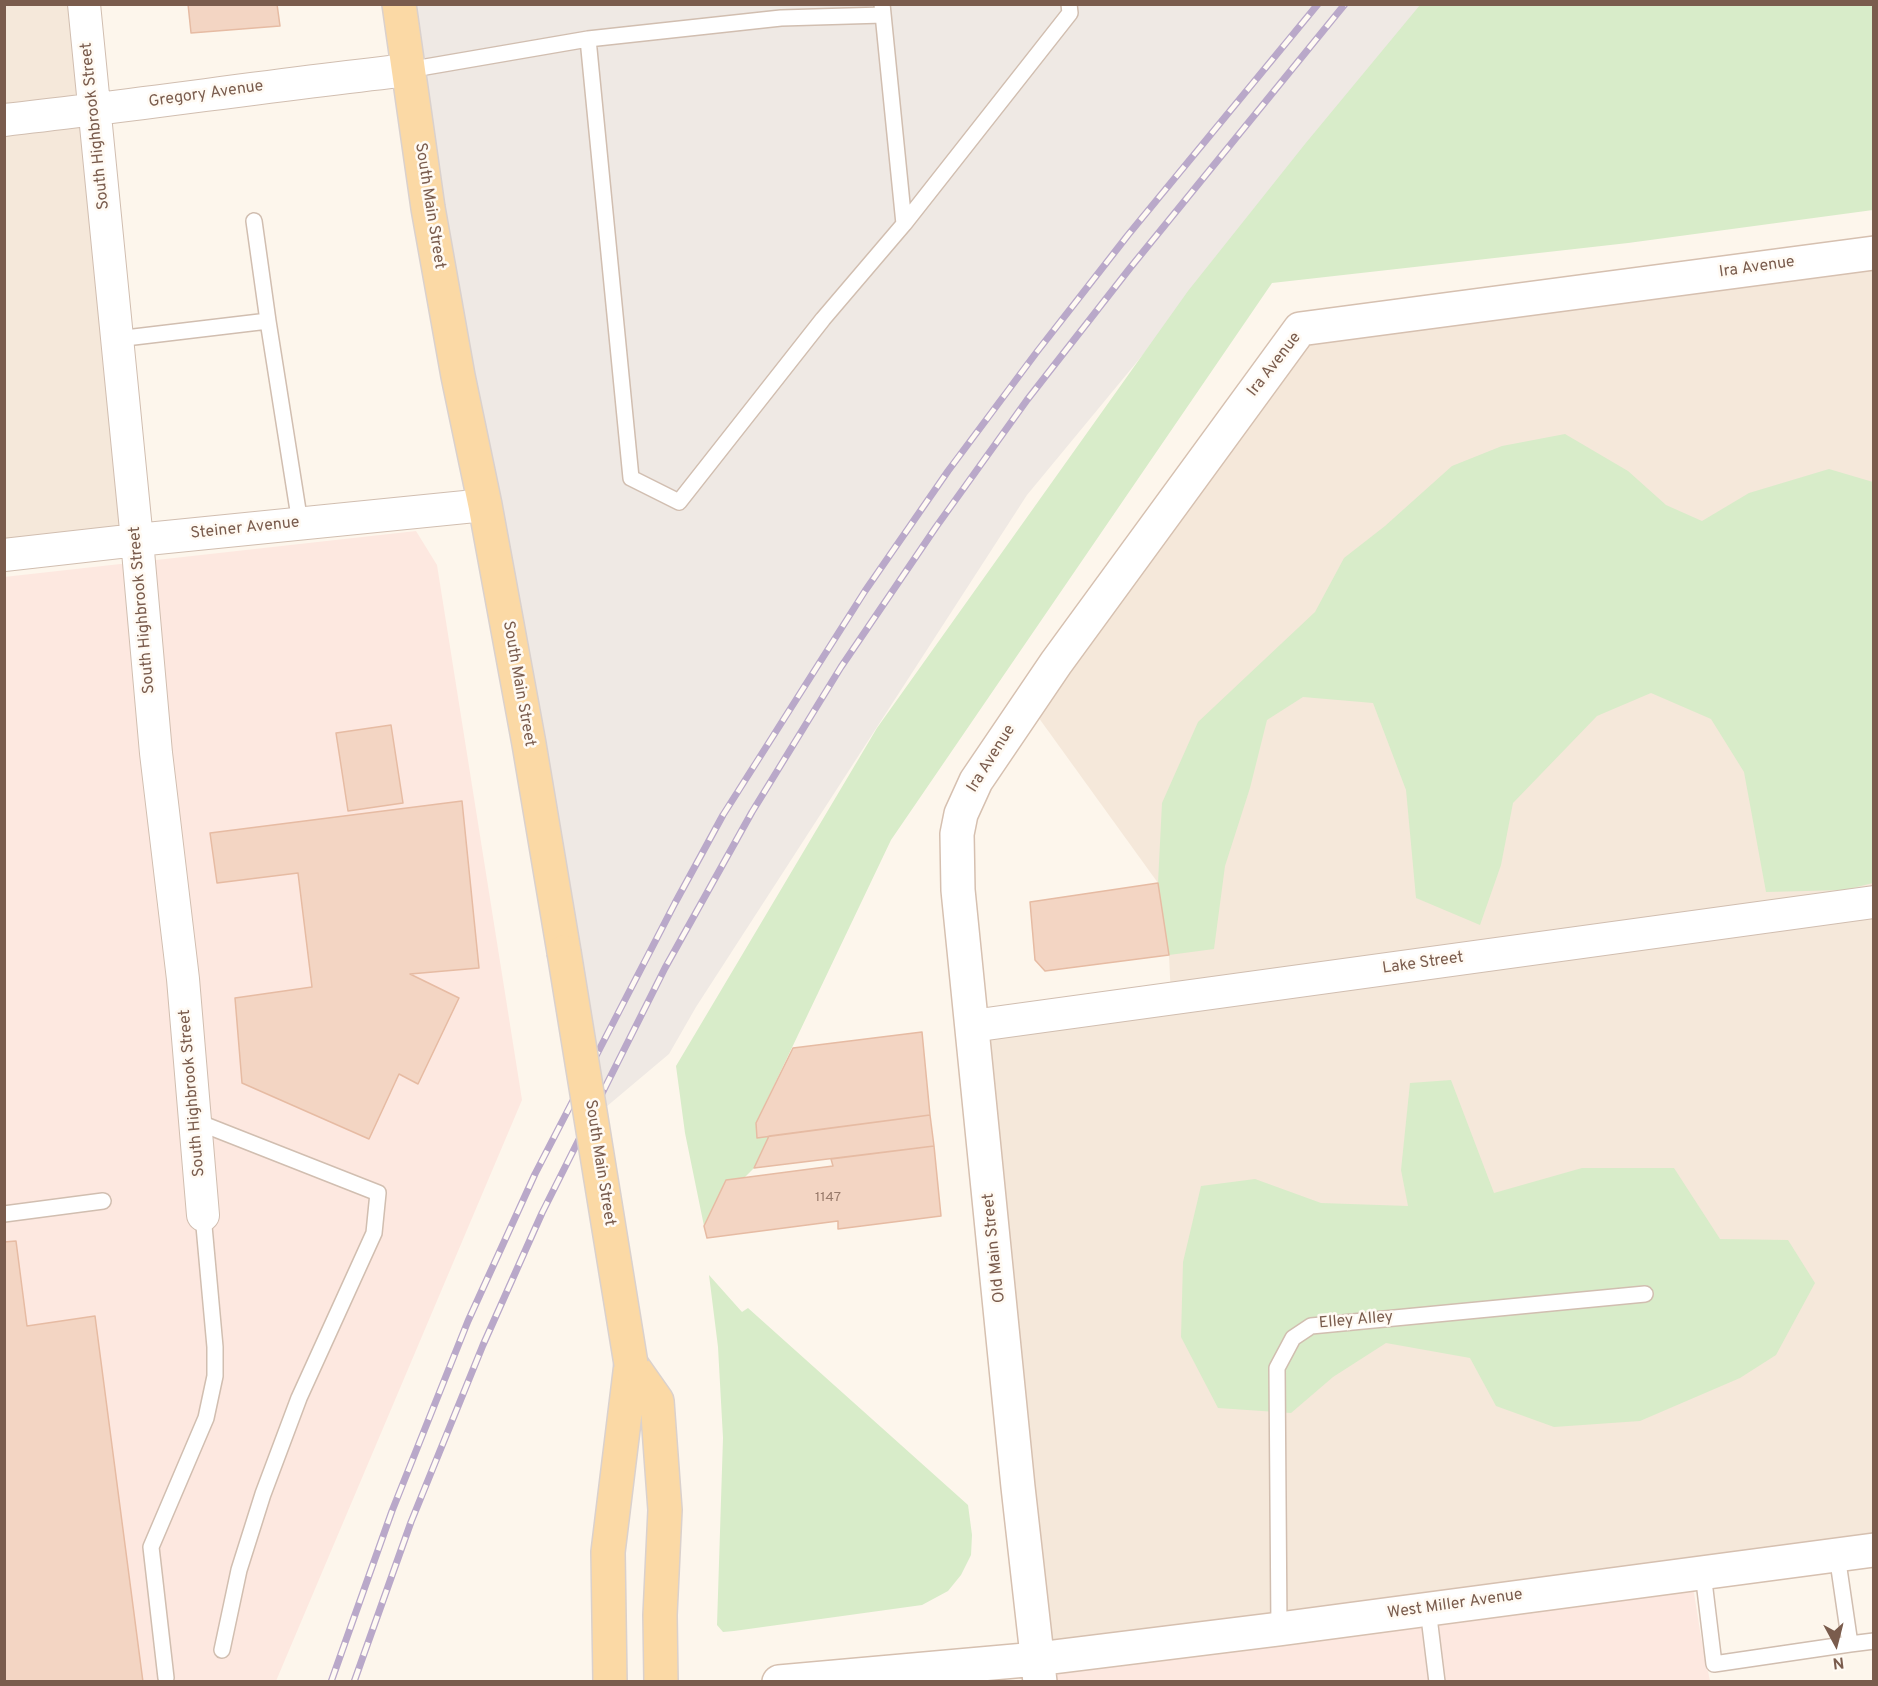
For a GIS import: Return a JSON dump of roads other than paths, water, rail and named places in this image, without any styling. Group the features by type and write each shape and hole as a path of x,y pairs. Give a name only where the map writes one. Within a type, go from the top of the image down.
{"main road":[{"name":"South Main Street","path":"399,4 428,208 458,376 530,744 631,1364 608,1552 610,1682"},
{"name":"Ira Avenue","path":"961,814 976,781 1056,663 1300,329 1874,253"},
{"name":"Old Main Street","path":"961,814 956,855 1039,1670"},
{"name":"South Main Street","path":"631,1364 657,1401 665,1510 660,1615 661,1682"},
{"name":"West Miller Avenue","path":"779,1682 1039,1670 1279,1629 1874,1550"}],"street":[{"name":"South Highbrook Street","path":"84,4 156,753 183,979 203,1215"},
{"name":"Gregory Avenue","path":"4,120 287,83 408,70"},
{"name":"Steiner Avenue","path":"4,555 485,505"},
{"name":"Lake Street","path":"972,1026 1874,902"}],"lane":[{"path":"588,39 631,478 679,502 823,319 904,224 1070,13 1069,4"},
{"path":"408,70 588,39 781,18 883,10 904,224"},
{"path":"254,221 300,523"},
{"path":"117,339 268,321"},
{"path":"195,1121 378,1193 374,1233 299,1398 263,1494 239,1570 222,1650"},
{"path":"4,1214 103,1201"},
{"path":"166,1678 151,1547 206,1418 215,1376 215,1347 203,1215"},
{"name":"Elley Alley","path":"1279,1629 1277,1368 1293,1338 1311,1326 1645,1294"},
{"path":"1837,1555 1850,1644"},
{"path":"1703,1573 1714,1664 1874,1641"},
{"path":"1428,1609 1437,1682"}],"railway":[{"path":"331,1682 392,1511 468,1321 535,1174 723,815 865,591 948,471 1128,235 1318,4"},
{"path":"354,1682 411,1522 483,1345 542,1213 665,968 752,812 841,667 936,527 1027,400 1130,268 1345,4"}]}
